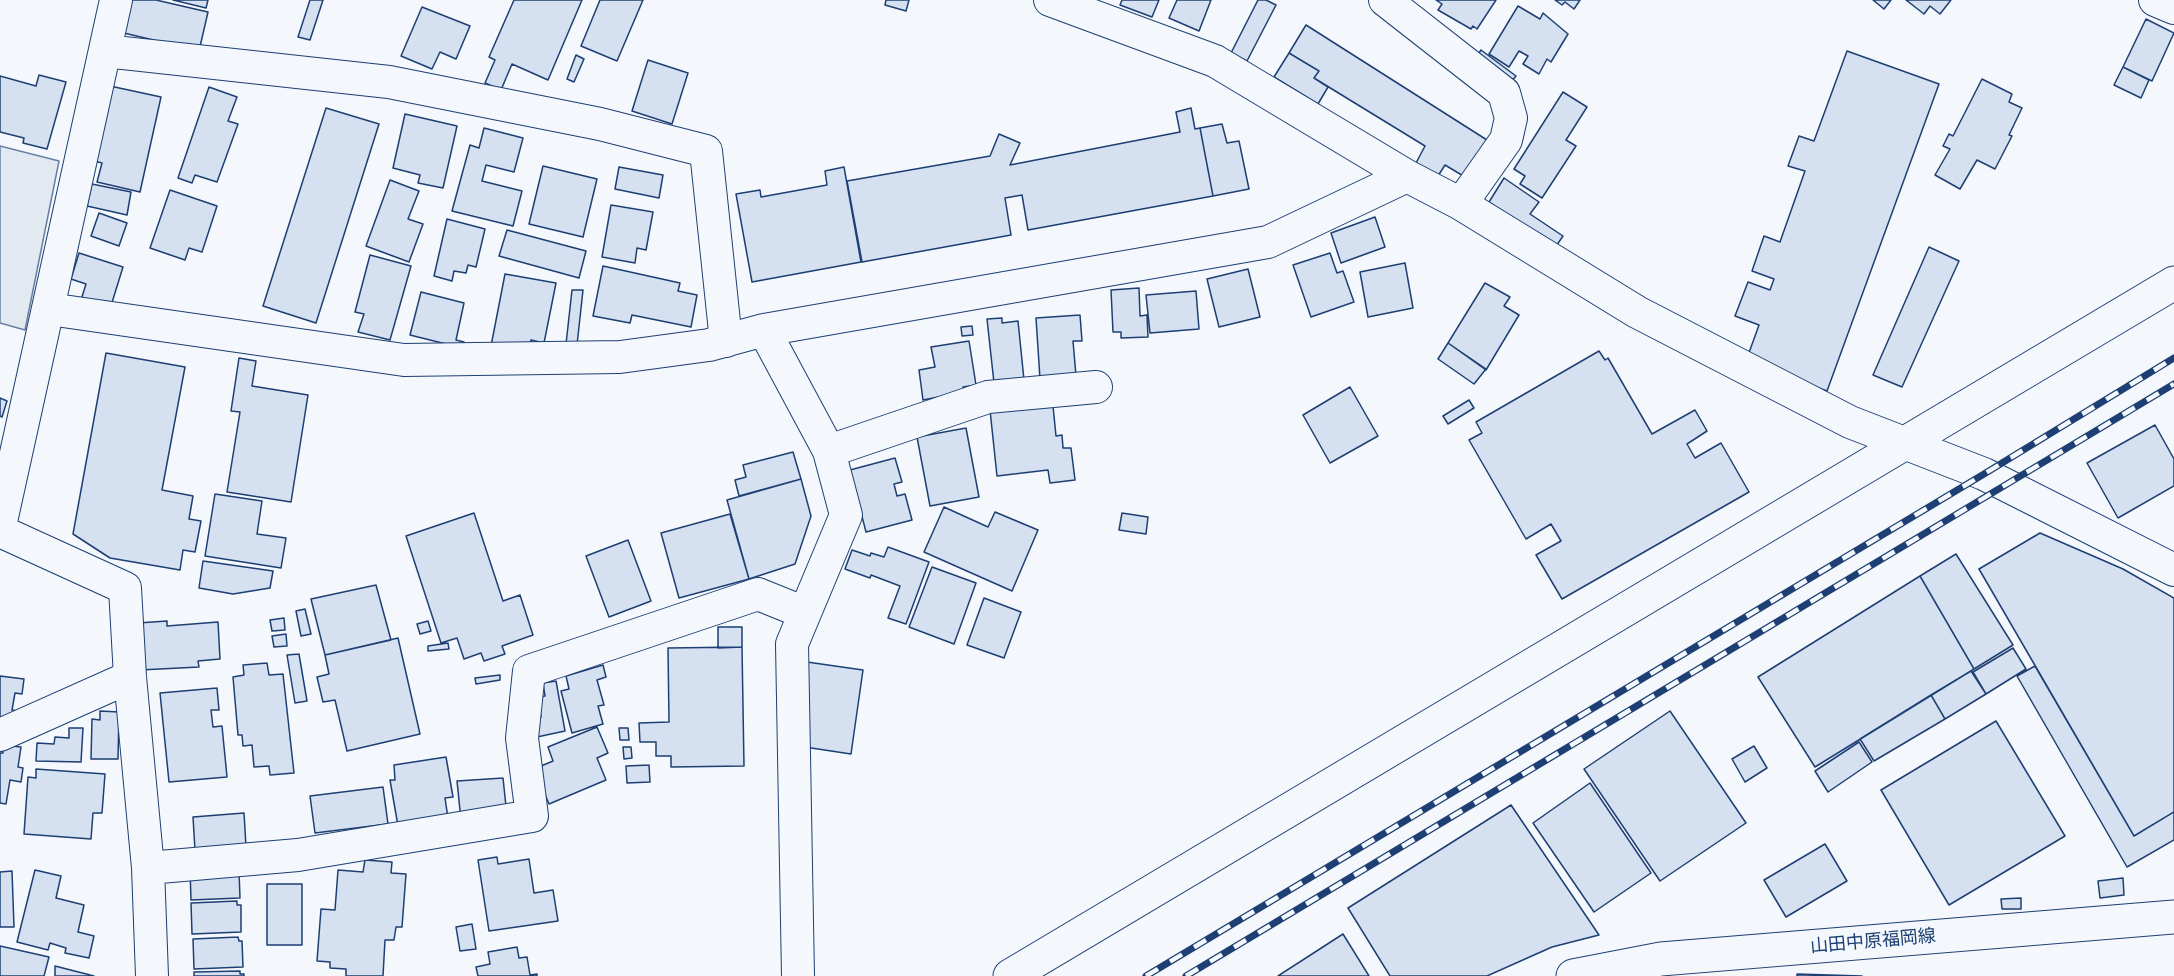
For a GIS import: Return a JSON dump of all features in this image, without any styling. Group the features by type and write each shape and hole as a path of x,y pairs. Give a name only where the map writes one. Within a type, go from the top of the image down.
{"street":[{"path":"116,0 0,529 125,588 130,677 148,868 152,976"},
{"path":"1050,0 1215,61 1407,176 1461,204 1637,312 1850,422 1984,474 2174,570"},
{"path":"1385,0 1504,93 1510,118 1506,140 1461,204"},
{"path":"2155,0 2174,8"},
{"path":"105,51 389,82 600,124 706,151 726,341"},
{"path":"50,309 404,360 620,357 709,345 764,330 1268,242 1407,176"},
{"path":"1010,976 2174,283"},
{"path":"764,330 829,451 846,515 792,644 798,976"},
{"path":"829,451 988,397 1096,387"},
{"path":"148,868 298,855 532,816 522,738 529,671 758,594 805,613"},
{"path":"0,735 130,677"},
{"name":"山田中原福岡線","path":"1573,976 1661,959 2174,917"}],"shaded area":[{"path":"0,146 59,161 25,330 0,323"}],"building":[{"path":"132,0 156,0 208,12 199,51 124,33"},
{"path":"173,0 208,0 206,8"},
{"path":"310,0 323,0 310,40 298,37"},
{"path":"514,0 582,0 548,80 512,64 501,90 485,83 495,60 489,57"},
{"path":"600,0 643,0 617,61 581,46"},
{"path":"886,0 909,0 906,11 885,5"},
{"path":"1122,0 1159,0 1152,17 1120,5"},
{"path":"1177,0 1211,0 1199,31 1169,18"},
{"path":"1258,0 1266,0 1276,5 1247,61 1231,53"},
{"path":"1436,0 1496,0 1477,29 1473,26 1471,29 1438,10 1442,4"},
{"path":"1555,0 1580,0 1574,9 1565,2 1562,5"},
{"path":"1873,0 1891,0 1884,9"},
{"path":"1906,0 1951,0 1940,14 1930,6 1924,14"},
{"path":"1518,6 1540,19 1543,13 1568,34 1551,62 1547,59 1539,74 1523,64 1528,56 1519,51 1509,67 1489,54"},
{"path":"422,7 470,26 456,59 440,52 432,69 401,56"},
{"path":"2146,19 2174,33 2152,81 2123,67"},
{"path":"1306,25 1487,140 1465,177 1445,165 1438,176 1416,163 1425,146 1314,78 1319,71 1289,53"},
{"path":"1481,50 1516,76 1506,88 1472,63"},
{"path":"1847,51 1939,84 1827,391 1746,361 1759,325 1735,316 1748,282 1770,290 1774,279 1752,271 1764,236 1780,242 1805,171 1788,166 1799,136 1814,141"},
{"path":"1289,53 1319,71 1314,78 1328,87 1318,104 1274,77"},
{"path":"576,55 584,59 574,82 567,79"},
{"path":"648,60 688,73 672,124 632,111"},
{"path":"2123,67 2149,80 2141,98 2114,85"},
{"path":"39,75 66,82 47,149 23,143 24,138 0,132 0,76 36,86"},
{"path":"1982,79 2012,94 2009,102 2022,108 2009,135 2012,136 1995,169 1977,160 1960,189 1935,175 1950,149 1943,146 1949,134 1953,136"},
{"path":"110,86 161,97 140,192 97,182 102,163 94,161"},
{"path":"209,87 237,97 228,121 238,124 217,182 195,175 192,183 178,178"},
{"path":"1563,92 1587,107 1566,140 1576,146 1542,198 1520,184 1525,176 1514,169"},
{"path":"326,108 379,124 316,323 263,306"},
{"path":"1191,108 1195,129 1200,128 1213,196 1028,230 1022,195 1005,198 1011,235 862,262 847,181 990,156 999,134 1020,143 1010,165 1180,132 1176,112"},
{"path":"405,114 457,126 443,188 418,183 420,175 393,168"},
{"path":"1222,124 1227,143 1239,141 1249,189 1213,196 1200,128"},
{"path":"484,128 523,138 514,172 486,165 482,181 522,191 513,226 452,211 470,145 479,148"},
{"path":"543,166 597,179 583,237 529,224"},
{"path":"619,167 663,175 659,198 615,189"},
{"path":"844,167 861,262 752,282 736,194 760,190 761,197 827,185 825,171"},
{"path":"1504,178 1539,202 1530,214 1563,236 1552,252 1534,232 1489,202"},
{"path":"390,180 419,191 408,219 423,224 409,262 366,246"},
{"path":"92,184 131,192 127,215 87,206"},
{"path":"170,190 217,206 202,252 189,248 185,260 150,248"},
{"path":"611,205 653,212 646,250 637,248 635,263 602,257"},
{"path":"99,213 127,223 119,246 91,236"},
{"path":"1375,217 1385,247 1341,263 1331,233"},
{"path":"447,219 485,229 476,267 468,265 466,273 454,271 452,281 434,276"},
{"path":"507,230 586,251 579,278 499,256"},
{"path":"1929,247 1959,261 1902,387 1873,375"},
{"path":"79,253 123,267 110,309 81,300 86,284 71,279"},
{"path":"1330,253 1337,273 1343,271 1354,302 1311,317 1293,265"},
{"path":"370,255 411,266 390,340 358,332 364,314 355,312"},
{"path":"1405,263 1413,308 1368,317 1360,272"},
{"path":"603,266 680,283 678,291 697,295 691,327 632,315 630,323 593,316"},
{"path":"1248,269 1260,317 1219,327 1207,279"},
{"path":"505,274 556,283 544,343 531,340 528,354 491,346"},
{"path":"1485,283 1510,297 1504,306 1519,315 1486,370 1448,343"},
{"path":"1139,288 1140,316 1147,315 1148,337 1121,338 1121,332 1113,332 1111,290"},
{"path":"572,290 583,290 577,345 566,344"},
{"path":"1196,291 1199,329 1150,333 1146,295"},
{"path":"421,292 464,303 456,340 464,342 462,348 410,335"},
{"path":"1080,315 1082,341 1073,341 1076,376 1040,379 1036,318"},
{"path":"1002,318 1002,323 1018,321 1024,380 994,383 987,319"},
{"path":"972,326 973,335 962,336 961,327"},
{"path":"969,341 976,385 963,387 964,392 923,400 919,370 935,367 931,347"},
{"path":"1448,343 1486,369 1474,384 1438,359"},
{"path":"1599,351 1605,360 1608,358 1652,434 1695,410 1707,431 1687,444 1695,458 1721,443 1749,492 1562,599 1536,555 1561,541 1551,524 1526,539 1469,440 1482,433 1476,422"},
{"path":"106,353 185,367 162,490 193,496 189,519 201,521 195,552 183,550 180,570 110,558 73,534"},
{"path":"239,358 256,361 252,386 308,395 291,502 227,492 240,412 231,411"},
{"path":"1350,387 1378,436 1330,463 1303,415"},
{"path":"0,398 7,401 2,417 0,416"},
{"path":"1469,400 1474,408 1448,424 1443,416"},
{"path":"1053,406 1056,436 1062,435 1063,448 1071,448 1075,480 1050,483 1048,470 997,476 990,410"},
{"path":"2155,425 2174,459 2174,486 2118,518 2087,463"},
{"path":"966,428 979,497 930,506 917,437"},
{"path":"793,452 801,479 739,496 735,480 746,477 743,465"},
{"path":"895,458 902,482 894,484 897,496 905,494 912,520 866,532 850,470"},
{"path":"801,479 811,516 795,564 749,579 727,500"},
{"path":"215,494 262,501 257,534 286,538 281,568 205,556"},
{"path":"944,507 988,527 995,512 1038,530 1012,591 924,552"},
{"path":"474,513 503,601 520,595 533,635 502,646 505,654 484,661 481,653 464,659 457,638 441,643 406,536"},
{"path":"1122,513 1148,517 1146,534 1119,530"},
{"path":"730,514 749,579 679,598 661,533"},
{"path":"2040,533 2123,569 2174,598 2174,812 2134,836 1979,569"},
{"path":"628,540 651,601 609,617 586,556"},
{"path":"888,547 929,562 906,624 888,618 900,586 871,575 870,578 845,569 852,550 870,556 871,553 884,557"},
{"path":"1956,554 2013,645 1974,669 1920,576"},
{"path":"203,561 273,571 270,588 233,594 199,588"},
{"path":"932,567 976,583 954,644 909,627"},
{"path":"1920,576 1974,669 1815,767 1758,677"},
{"path":"376,585 391,640 325,655 311,599"},
{"path":"984,598 1021,612 1004,658 967,645"},
{"path":"305,609 311,634 301,636 296,611"},
{"path":"284,618 285,630 272,631 270,620"},
{"path":"167,621 167,626 218,622 220,659 198,661 199,667 140,670 138,623"},
{"path":"428,621 431,631 420,634 417,624"},
{"path":"718,627 742,627 742,647 718,648"},
{"path":"286,634 287,646 274,647 272,636"},
{"path":"398,638 420,734 347,751 335,700 323,702 317,677 329,674 325,655"},
{"path":"448,643 449,649 428,651 428,646"},
{"path":"742,647 744,766 671,767 671,756 656,756 656,742 640,742 639,723 669,722 668,648"},
{"path":"2013,648 2026,669 1986,694 1973,672"},
{"path":"299,654 307,701 295,703 287,655"},
{"path":"800,661 863,670 851,754 798,746"},
{"path":"267,663 269,675 283,674 294,773 270,775 269,766 254,767 252,745 243,746 242,735 238,735 233,677 244,675 243,665"},
{"path":"603,665 606,677 597,680 604,705 598,706 603,724 572,733 561,691 569,689 566,676"},
{"path":"2035,666 2134,836 2174,812 2174,840 2127,867 2017,676"},
{"path":"1971,671 1986,694 1945,719 1931,695"},
{"path":"500,675 500,680 476,684 475,678"},
{"path":"0,676 24,679 22,694 15,693 12,710 19,711 0,728"},
{"path":"556,681 565,731 537,737 533,718 541,717 538,697 545,696 543,683"},
{"path":"217,688 219,710 211,710 213,727 222,726 227,777 169,782 160,693"},
{"path":"1931,695 1945,719 1874,761 1860,739"},
{"path":"100,711 119,712 118,759 91,759 92,719 100,720"},
{"path":"1670,711 1746,823 1660,881 1584,769"},
{"path":"1996,721 2065,836 1949,905 1881,790"},
{"path":"597,727 608,753 597,758 606,780 549,804 534,769 553,761 548,747"},
{"path":"69,728 83,728 81,762 36,761 37,743 54,744 55,737 69,738"},
{"path":"619,728 628,728 629,740 620,740"},
{"path":"1859,742 1872,762 1828,792 1815,771"},
{"path":"4,745 21,747 18,767 23,768 21,782 10,780 6,804 0,803 0,753 3,753"},
{"path":"1754,746 1767,768 1745,782 1732,759"},
{"path":"623,747 631,747 632,758 624,759"},
{"path":"446,757 453,797 445,798 448,818 398,826 390,780 395,780 394,765"},
{"path":"649,765 650,782 627,783 626,766"},
{"path":"36,769 105,774 102,813 93,813 91,839 24,834 28,777 36,778"},
{"path":"503,778 507,816 461,820 457,781"},
{"path":"1590,783 1651,873 1594,912 1533,823"},
{"path":"383,787 388,824 315,833 310,796"},
{"path":"1511,805 1599,935 1552,947 1487,976 1390,976 1348,908"},
{"path":"244,813 246,846 195,850 193,817"},
{"path":"1825,844 1847,881 1786,917 1764,880"},
{"path":"497,857 498,864 529,859 534,893 553,890 558,921 489,931 478,860"},
{"path":"365,860 392,862 391,873 406,874 402,927 396,927 394,940 385,940 383,976 346,976 346,969 330,968 330,962 317,961 321,909 335,910 338,870 363,872"},
{"path":"190,869 239,871 240,898 191,900"},
{"path":"35,870 61,876 56,898 84,905 78,932 94,936 89,958 65,953 66,948 50,943 48,950 17,942"},
{"path":"12,871 14,927 0,927 0,872"},
{"path":"2123,878 2124,895 2100,898 2098,881"},
{"path":"267,884 302,884 302,945 267,945"},
{"path":"2021,898 2021,909 2002,909 2001,899"},
{"path":"237,901 237,905 241,905 241,932 192,934 191,903"},
{"path":"472,924 476,949 460,951 456,927"},
{"path":"1343,934 1369,976 1278,976"},
{"path":"238,937 239,941 242,941 243,967 194,969 193,939"},
{"path":"0,946 49,957 44,976 0,976"},
{"path":"517,947 519,958 527,957 530,975 537,974 537,976 478,976 476,967 490,964 488,952"},
{"path":"55,966 94,976 55,976"},
{"path":"240,971 240,974 244,976 194,976 194,972"},
{"path":"1797,974 1862,976 1797,976"}],"railway":[{"path":"1146,976 2174,358"},
{"path":"1186,976 2174,384"}]}
